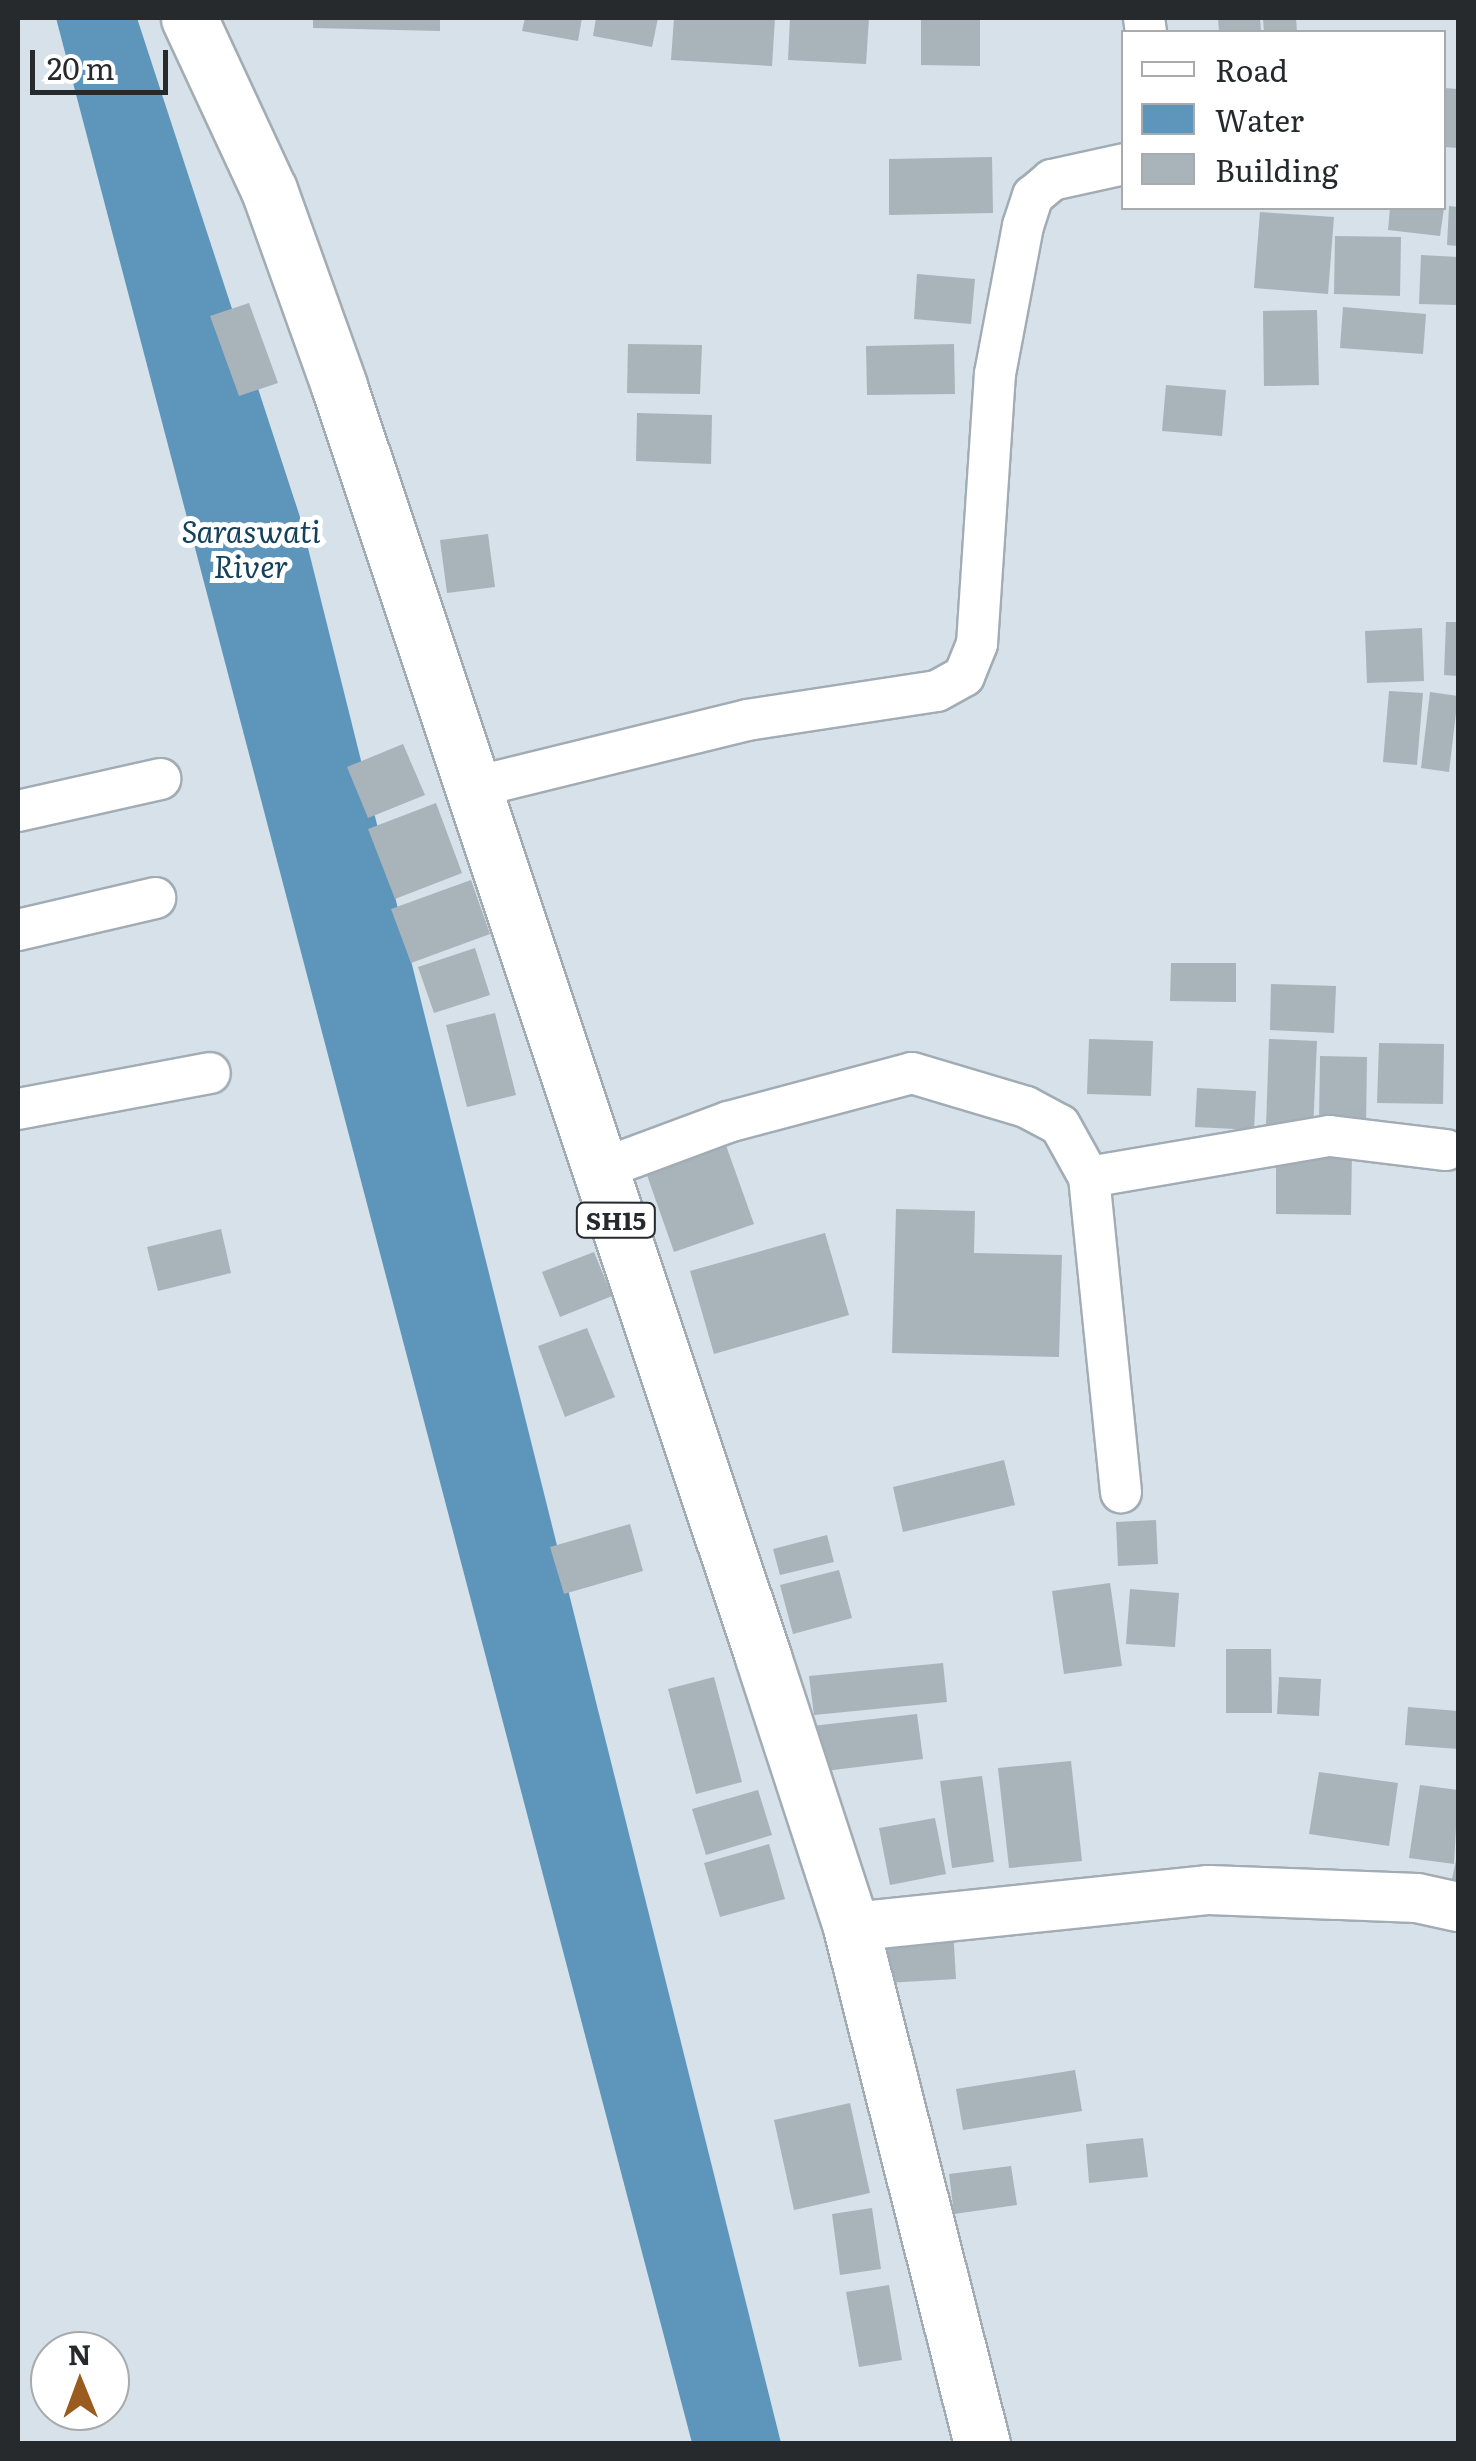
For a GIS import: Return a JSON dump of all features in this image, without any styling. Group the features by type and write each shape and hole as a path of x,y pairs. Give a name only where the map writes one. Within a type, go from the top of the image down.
{"main road":[{"name":"SH15","path":"188,18 269,190 475,787 851,1927 982,2444"}],"street":[{"path":"475,787 747,720 937,691 964,676 977,644 996,374 1023,226 1034,196 1052,180 1121,165"},
{"path":"18,811 160,780"},
{"path":"18,930 155,898"},
{"path":"18,1109 210,1073"},
{"path":"599,1170 728,1122 912,1073 1026,1107 1060,1125 1089,1177 1121,1492"},
{"path":"1089,1177 1330,1136 1446,1150"},
{"path":"851,1927 1209,1890 1417,1898 1458,1908"}],"water":[{"name":"Saraswati River","path":"56,18 137,18 301,520 781,2443 692,2443"}],"building":[{"path":"313,18 440,18 440,31 313,28"},
{"path":"525,18 582,18 578,41 522,31"},
{"path":"596,18 658,18 652,47 593,36"},
{"path":"674,18 775,18 772,66 671,60"},
{"path":"790,18 869,18 866,64 788,60"},
{"path":"921,18 980,18 980,66 921,65"},
{"path":"1218,18 1260,18 1261,30 1219,30"},
{"path":"1263,18 1296,18 1297,30 1264,30"},
{"path":"1446,88 1458,89 1458,148 1446,147"},
{"path":"992,157 993,213 889,215 889,159"},
{"path":"1449,206 1458,207 1458,246 1447,245"},
{"path":"1390,210 1444,210 1440,236 1388,230"},
{"path":"1260,212 1334,217 1328,294 1254,288"},
{"path":"1335,236 1401,237 1400,296 1334,294"},
{"path":"1421,255 1458,257 1458,305 1419,304"},
{"path":"917,274 975,279 971,324 914,319"},
{"path":"249,303 278,383 239,396 210,316"},
{"path":"1343,307 1426,314 1423,354 1340,348"},
{"path":"1317,310 1319,385 1264,386 1263,311"},
{"path":"628,344 702,345 700,394 627,393"},
{"path":"954,344 955,394 867,395 866,346"},
{"path":"1166,385 1226,390 1222,436 1162,431"},
{"path":"637,413 712,415 711,464 636,461"},
{"path":"488,534 495,587 447,593 440,540"},
{"path":"1446,622 1458,622 1458,676 1444,675"},
{"path":"1422,628 1424,681 1367,683 1365,631"},
{"path":"1389,691 1423,693 1417,765 1383,762"},
{"path":"1430,692 1458,696 1449,772 1421,768"},
{"path":"403,744 425,795 368,818 347,767"},
{"path":"436,803 462,873 395,899 368,829"},
{"path":"471,880 490,934 411,963 391,909"},
{"path":"475,948 490,995 434,1013 418,967"},
{"path":"1171,963 1236,963 1236,1002 1170,1001"},
{"path":"1271,984 1336,986 1334,1033 1270,1030"},
{"path":"495,1013 516,1095 467,1107 446,1025"},
{"path":"1089,1039 1153,1041 1151,1096 1087,1094"},
{"path":"1269,1039 1317,1041 1313,1130 1266,1127"},
{"path":"1379,1043 1444,1044 1443,1104 1377,1103"},
{"path":"1320,1056 1367,1057 1366,1126 1319,1125"},
{"path":"1197,1088 1256,1091 1254,1130 1195,1127"},
{"path":"722,1134 754,1224 674,1252 642,1161"},
{"path":"1276,1149 1352,1150 1351,1215 1276,1214"},
{"path":"896,1209 975,1211 974,1253 1062,1255 1059,1357 892,1353"},
{"path":"221,1229 231,1273 158,1291 147,1247"},
{"path":"825,1233 849,1315 714,1354 690,1271"},
{"path":"594,1252 612,1296 560,1317 542,1272"},
{"path":"587,1328 615,1397 565,1417 538,1346"},
{"path":"1004,1460 1015,1505 903,1532 893,1487"},
{"path":"1156,1520 1158,1564 1118,1566 1116,1522"},
{"path":"630,1524 643,1571 564,1594 550,1547"},
{"path":"827,1535 834,1562 780,1575 773,1549"},
{"path":"839,1570 852,1618 793,1634 780,1585"},
{"path":"1110,1583 1122,1666 1064,1674 1052,1591"},
{"path":"1130,1589 1179,1593 1175,1647 1126,1644"},
{"path":"1226,1649 1271,1649 1272,1713 1226,1713"},
{"path":"943,1663 947,1702 814,1715 809,1676"},
{"path":"714,1677 742,1782 696,1794 668,1689"},
{"path":"1279,1677 1321,1679 1319,1716 1277,1714"},
{"path":"1408,1707 1458,1711 1458,1749 1405,1745"},
{"path":"917,1714 923,1759 817,1772 812,1726"},
{"path":"1071,1761 1082,1861 1009,1868 998,1768"},
{"path":"1319,1772 1398,1783 1389,1846 1309,1834"},
{"path":"982,1776 994,1862 952,1868 940,1781"},
{"path":"1420,1785 1458,1790 1454,1864 1409,1858"},
{"path":"758,1790 772,1835 706,1855 692,1809"},
{"path":"935,1818 946,1874 890,1885 879,1828"},
{"path":"769,1844 785,1899 720,1917 704,1863"},
{"path":"1458,1856 1458,1881 1452,1879"},
{"path":"953,1929 956,1979 886,1983 882,1933"},
{"path":"1075,2070 1082,2111 963,2130 956,2089"},
{"path":"850,2103 870,2193 794,2210 774,2120"},
{"path":"1143,2138 1148,2177 1089,2183 1086,2144"},
{"path":"1011,2166 1017,2205 954,2214 949,2174"},
{"path":"872,2208 881,2269 840,2275 832,2214"},
{"path":"889,2285 902,2360 859,2367 846,2292"}]}
